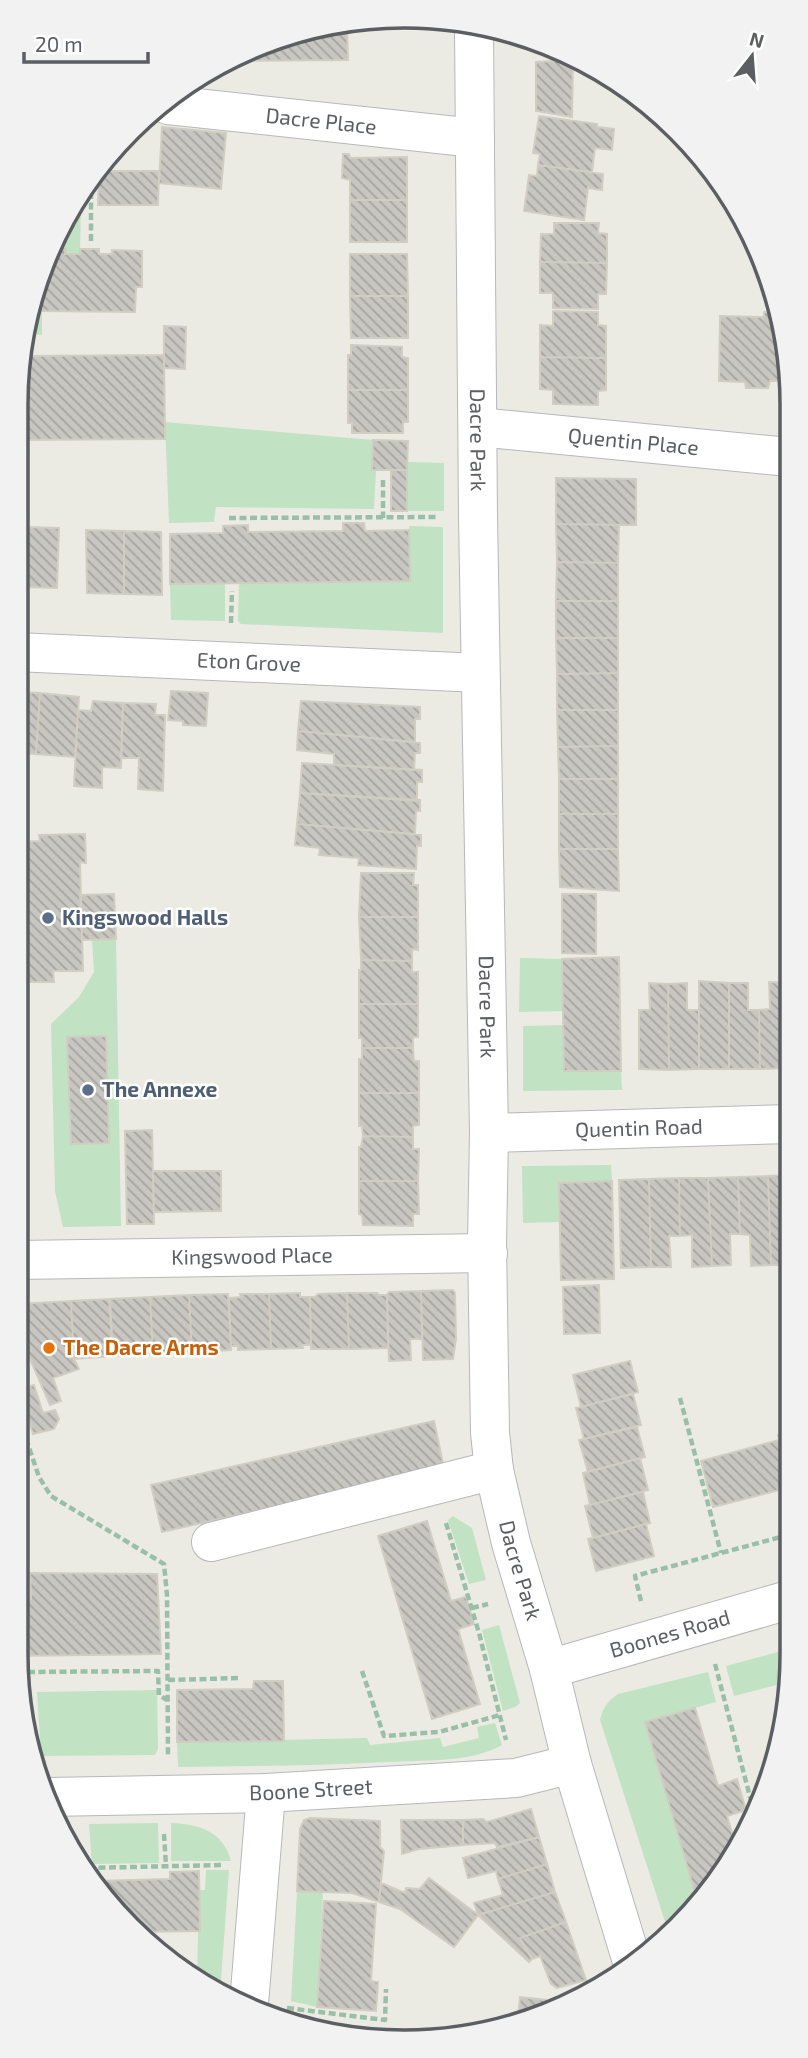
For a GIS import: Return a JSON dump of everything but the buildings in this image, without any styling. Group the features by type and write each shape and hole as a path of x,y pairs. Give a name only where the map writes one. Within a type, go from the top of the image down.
{"street":[{"name":"Dacre Park","path":"474,35 480,673 489,1133 488,1396 494,1470 511,1544 629,1955"},
{"name":"Dacre Place","path":"175,106 475,138"},
{"name":"Quentin Place","path":"478,427 780,456"},
{"name":"Eton Grove","path":"28,653 480,673"},
{"name":"Quentin Road","path":"489,1133 780,1124"},
{"name":"Kingswood Place","path":"28,1260 488,1253"},
{"path":"211,1542 494,1470"},
{"name":"Boones Road","path":"549,1669 780,1602"},
{"name":"Boone Street","path":"57,1797 265,1793 516,1778 572,1764"},
{"path":"263,2002 260,1864 265,1793"}],"path":[{"path":"90,241 91,195"},
{"path":"383,480 383,518"},
{"path":"229,518 438,517"},
{"path":"680,1398 721,1553"},
{"path":"28,1444 39,1477 51,1496 164,1564 168,1794"},
{"path":"444,1517 472,1608 508,1748"},
{"path":"649,1640 635,1576 780,1537"},
{"path":"472,1608 494,1602"},
{"path":"705,1623 751,1799"},
{"path":"29,1672 158,1671 159,1695 168,1701"},
{"path":"362,1671 384,1736 439,1732 500,1715"},
{"path":"168,1680 241,1678"},
{"path":"95,1868 260,1864"},
{"path":"274,2006 384,2020 386,1989"}],"green space":[{"path":"81,211 80,254 65,254 65,249 62,249"},
{"path":"42,304 42,335 34,334"},
{"path":"165,422 373,440 372,469 376,470 374,509 216,507 214,522 169,523"},
{"path":"408,462 444,463 444,511 407,511"},
{"path":"409,526 443,527 443,633 241,624 238,621 239,584 409,581"},
{"path":"170,584 225,584 225,621 171,620"},
{"path":"116,939 121,1226 63,1227 55,1191 51,1024 79,997 94,972 92,940"},
{"path":"520,958 562,959 563,1011 519,1012"},
{"path":"563,1025 564,1071 621,1071 622,1090 523,1091 523,1026"},
{"path":"611,1165 612,1181 559,1183 560,1222 523,1223 522,1166"},
{"path":"453,1516 472,1528 486,1580 469,1584 448,1520"},
{"path":"499,1625 520,1703 503,1711 482,1630"},
{"path":"780,1651 779,1684 734,1696 726,1666"},
{"path":"708,1672 716,1702 645,1722 695,1892 666,1924 600,1720 606,1705 618,1694"},
{"path":"157,1690 158,1749 155,1755 42,1756 37,1692"},
{"path":"495,1723 502,1745 461,1758 178,1767 177,1742 367,1738 370,1745 440,1738 443,1747 479,1738 477,1727"},
{"path":"158,1823 159,1863 92,1864 89,1824"},
{"path":"171,1823 191,1825 216,1836 231,1861 171,1861"},
{"path":"206,1870 229,1870 221,1982 197,1968 199,1890 205,1890"},
{"path":"297,1891 323,1891 317,2007 291,2001"},
{"path":"326,2022 359,2026 355,2027"}],"place":[{"name":"Kingswood Halls","path":"48,918"},
{"name":"The Annexe","path":"88,1090"},
{"name":"The Dacre Arms","path":"49,1348"}]}
